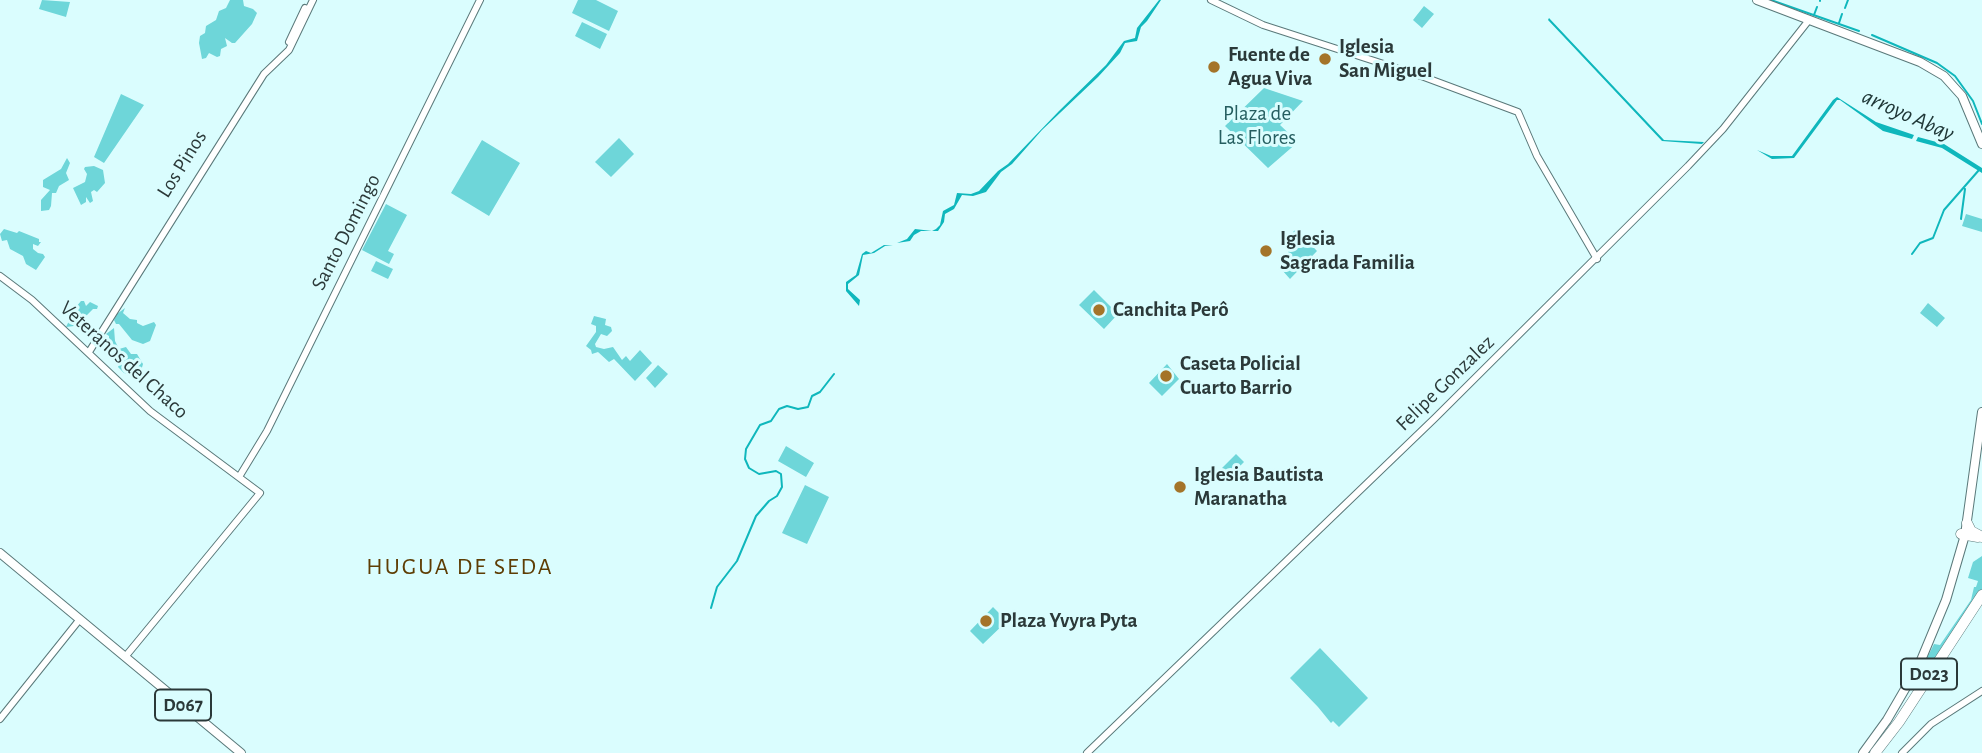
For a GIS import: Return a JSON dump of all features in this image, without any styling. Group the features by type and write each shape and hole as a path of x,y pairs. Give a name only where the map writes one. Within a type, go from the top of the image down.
{"highway":[{"path":"1967,523 1971,531 1982,538"},
{"path":"1963,534 1982,538"},
{"name":"D023","path":"1875,753 1899,722 1982,595"}],"main road":[{"path":"1756,0 1920,62 1944,76 1962,96 1982,144"},
{"path":"1963,534 1982,412"},
{"path":"1963,534 1967,523 1972,481"},
{"name":"D023","path":"1861,753 1907,677 1930,631 1944,600 1963,534"},
{"name":"D067","path":"0,553 241,753"}],"street":[{"name":"Los Pinos","path":"87,351 260,71 287,45 311,0"},
{"name":"Santo Domingo","path":"239,477 267,431 481,0"},
{"path":"1211,0 1263,25 1423,77 1518,112 1537,156 1597,258"},
{"name":"Felipe Gonzalez","path":"1087,753 1597,258 1723,128 1809,20"},
{"name":"Veteranos del Chaco","path":"0,276 26,295 150,411 260,493 125,657"},
{"path":"0,719 80,619"},
{"path":"1902,753 1931,724 1982,691"}],"green space":[{"path":"42,0 70,2 66,17 39,9"},
{"path":"230,0 243,0 244,6 257,13 252,24 235,43 225,38 227,46 221,49 220,56 209,53 202,59 200,36"},
{"path":"578,0 596,0 618,11 609,31 572,13"},
{"path":"1424,6 1434,14 1422,28 1413,20"},
{"path":"582,22 607,34 600,49 575,36"},
{"name":"Plaza de Las Flores","path":"1264,88 1303,101 1280,125 1298,142 1268,168 1225,126"},
{"path":"121,94 144,105 104,163 94,157"},
{"path":"619,138 634,154 611,177 595,162"},
{"path":"482,140 520,163 489,216 451,193"},
{"path":"67,158 70,163 66,173 69,180 59,186 56,193 52,193 49,210 41,211 41,200 50,190 43,187 43,180 61,169"},
{"path":"94,166 103,170 105,183 97,192 91,192 93,201 90,203 86,197 86,202 81,205 73,188 85,182 85,167"},
{"path":"386,204 407,215 388,251 394,254 389,264 362,250"},
{"path":"1966,214 1982,219 1982,232 1962,226"},
{"path":"4,229 17,233 19,231 39,239 41,242 38,246 33,244 33,249 45,257 36,270 26,264 23,256 10,249 7,240 2,241 0,234"},
{"path":"1296,229 1317,251 1290,279 1282,270"},
{"path":"376,261 393,269 388,279 371,271"},
{"name":"Canchita Perô","path":"1094,290 1118,314 1104,329 1079,305"},
{"path":"84,301 86,306 90,302 98,306 97,309 93,309 86,316 79,315 74,326 66,327 70,319 69,310"},
{"path":"1928,303 1945,318 1937,327 1920,313"},
{"path":"125,308 123,313 143,326 154,322 156,325 150,341 143,344 132,340 119,324 116,324 114,320 117,314"},
{"path":"594,316 606,319 605,325 611,327 612,331 607,336 601,334 596,347 613,347 622,360 626,356 630,361 640,350 652,363 635,381 614,359 609,362 598,352 592,354 586,346 596,332 596,326 591,324"},
{"path":"114,328 119,349 126,347 131,354 137,354 143,364 136,376 124,373 118,367 120,363 117,354 111,353 101,344 109,339 106,334"},
{"path":"1167,364 1179,379 1162,396 1149,383"},
{"path":"658,365 668,374 655,388 646,378"},
{"path":"786,446 814,463 806,477 778,461"},
{"path":"1236,454 1244,462 1230,476 1222,468"},
{"path":"805,485 829,497 807,544 782,533"},
{"path":"1982,556 1982,589 1924,677 1919,674 1934,644 1940,645 1971,600 1978,581 1968,578 1973,562"},
{"path":"993,607 1007,621 983,644 970,631"},
{"path":"1320,648 1368,698 1339,727 1333,721 1331,723 1290,678"}],"shaded area":[{"path":"1161,0 1141,27 1137,41 1125,43 1120,53 1098,77 1001,172 986,192 973,196 962,195 954,209 945,214 944,222 938,231 932,231 940,225 943,211 954,205 957,193 971,194 979,191 1008,164 1106,65 1124,41 1135,38 1137,28"},
{"path":"1549,18 1664,140 1704,142 1662,141"},
{"path":"1837,97 1876,122 1914,135 1912,139 1883,131 1837,100 1794,158 1772,159 1757,150 1771,156 1792,156"},
{"path":"1918,137 1944,144 1982,168 1982,173 1942,148 1916,141"},
{"path":"915,229 932,231 921,231 910,241 897,243 907,239"},
{"path":"884,245 893,246 885,246 874,253 863,255 859,275 848,284 848,289 860,300 859,306 846,291 846,282 856,275 862,254 866,251 871,253"}],"waterway":[{"path":"1771,0 1859,31"},
{"path":"1845,8 1848,0"},
{"path":"1814,15 1817,7"},
{"path":"1839,23 1842,14"},
{"path":"1872,35 1937,63 1955,76 1973,101 1982,124"},
{"path":"1912,254 1920,243 1933,238 1944,210 1979,170"},
{"path":"1961,219 1965,189"},
{"path":"711,608 717,587 737,561 756,516 777,496 782,487 781,474 776,471 759,474 749,468 745,459 746,449 760,425 771,421 779,409 787,406 798,409 808,407 812,396 820,392 834,374"}],"place":[{"name":"Iglesia San Miguel","path":"1325,59"},
{"name":"Fuente de Agua Viva","path":"1214,67"},
{"name":"Iglesia Sagrada Familia","path":"1266,251"},
{"name":"Canchita Perô","path":"1099,310"},
{"name":"Caseta Policial Cuarto Barrio","path":"1166,376"},
{"name":"Iglesia Bautista Maranatha","path":"1180,487"},
{"name":"Plaza Yvyra Pyta","path":"986,621"}],"district":[{"name":"HUGUA DE SEDA","path":"460,567"}],"water label":[{"name":"arroyo Abay","path":"1908,115"}]}
